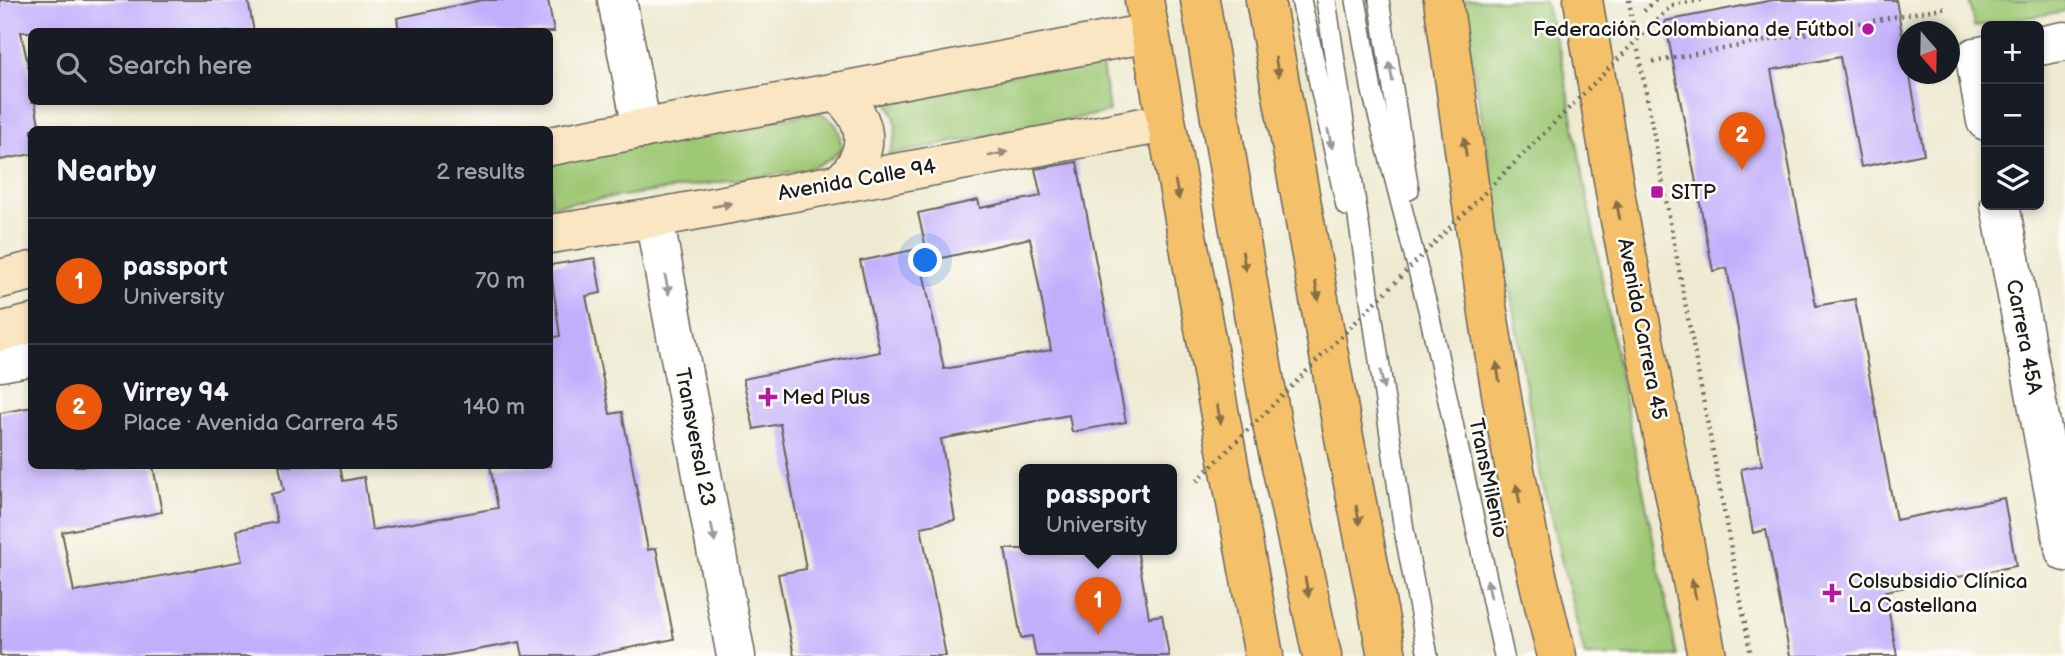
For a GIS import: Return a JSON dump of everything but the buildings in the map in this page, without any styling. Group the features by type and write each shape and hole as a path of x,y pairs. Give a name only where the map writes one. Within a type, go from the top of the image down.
{"highway":[{"path":"1200,0 1272,424 1322,656"},
{"path":"1265,0 1344,441 1387,656"},
{"path":"1443,0 1508,440 1530,555 1557,656"},
{"path":"1569,0 1592,52"},
{"name":"Avenida Carrera 45","path":"1583,0 1619,215 1707,656"},
{"path":"1147,17 1264,656"}],"main road":[{"path":"553,145 836,92 1147,17"},
{"path":"836,92 851,105 864,132 864,148 857,164 841,183"},
{"name":"Avenida Calle 94","path":"553,234 654,218 1165,123"},
{"path":"0,279 28,272"},
{"path":"0,332 28,325"}],"street":[{"path":"617,0 642,129"},
{"path":"2044,45 2065,41"},
{"name":"Carrera 45A","path":"2001,210 2065,552"},
{"name":"Transversal 23","path":"654,218 736,656"},
{"path":"0,362 28,357"}],"lane":[{"path":"1301,0 1321,100 1371,313"},
{"path":"1326,0 1404,530 1428,656"},
{"name":"TransMilenio","path":"1356,0 1373,91 1428,309 1504,656"},
{"name":"TransMilenio","path":"1379,0 1428,309"}],"path":[{"path":"1629,0 1634,32"},
{"path":"1644,11 1656,0"},
{"path":"1197,481 1672,5 1702,0"},
{"path":"1653,62 1947,8"},
{"path":"1638,50 1751,656"}],"green space":[{"path":"1462,0 1544,0 1561,56 1623,392 1677,656 1585,656 1541,477"},
{"path":"1969,0 2065,0 2065,11 2008,21 1981,21 1981,26 1974,27"},
{"path":"1101,58 1109,112 888,155 896,126 884,98"},
{"path":"819,112 837,127 841,150 827,161 806,170 553,206 553,160"}],"place":[{"name":"Federación Colombiana de Fútbol","path":"1868,29"},
{"name":"Virrey 94","path":"1742,170"},
{"name":"SITP","path":"1657,192"},
{"name":"Med Plus","path":"768,397"},
{"name":"Colsubsidio Clínica La Castellana","path":"1832,593"},
{"name":"passport","path":"1098,635"}]}
